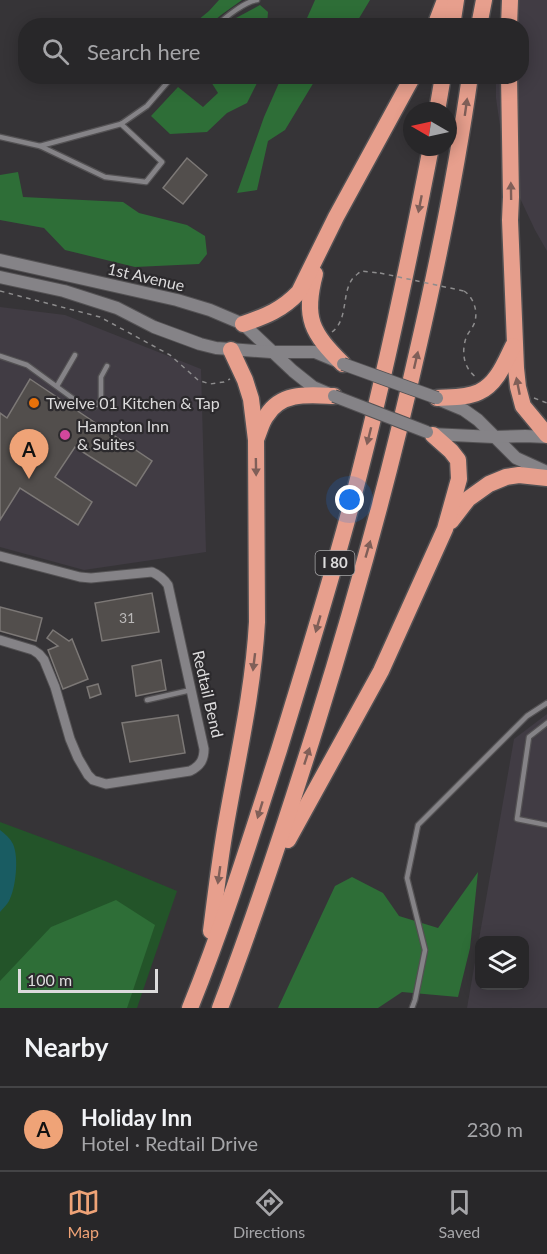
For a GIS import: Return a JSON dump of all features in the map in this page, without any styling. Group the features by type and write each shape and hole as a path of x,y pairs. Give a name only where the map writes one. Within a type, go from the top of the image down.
{"highway":[{"path":"438,18 445,0"},
{"path":"453,18 456,0"},
{"path":"480,18 483,0"},
{"path":"509,18 510,0"},
{"path":"243,324 277,310 299,292 322,244 409,84"},
{"path":"439,102 442,84"},
{"name":"I 80","path":"220,1008 270,872 342,645 380,510 426,316 463,130 469,84"},
{"path":"508,84 514,344 518,387 523,406 547,436"},
{"name":"I 80","path":"190,1008 251,839 314,637 349,514 398,310 428,156"},
{"path":"322,244 311,287 311,321 324,344 343,363"},
{"path":"436,398 461,397 480,392 500,372 514,344"},
{"path":"205,971 224,836 256,651 258,614 256,440 251,399 231,350"},
{"path":"256,440 266,415 285,399 301,395 334,396"},
{"path":"270,872 381,671 445,529 459,478 458,460 451,451 430,434"},
{"path":"445,529 468,499 489,484 506,477 519,475 547,478"}],"main road":[{"name":"1st Avenue","path":"0,260 177,300 210,310 243,324 271,352 313,387 430,434 494,437 547,436"},
{"path":"0,277 64,291 117,308 154,327 216,348 315,352 464,410 478,420 516,458 547,472"}],"street":[{"name":"Redtail Bend","path":"0,556 80,577 91,578 145,572 158,574 164,579 168,585 204,749 204,756 197,768 106,784 93,780 78,758 70,739 55,687 44,660 33,650 0,640"}],"lane":[{"path":"224,18 251,1 257,0"},
{"path":"40,146 122,124 147,106 166,84"},
{"path":"0,137 40,146 105,177 146,182 162,162 122,124"},
{"path":"57,386 75,355"},
{"path":"0,356 27,365 88,407 94,407 101,401 101,377 107,366"},
{"path":"147,700 191,690"},
{"path":"412,1008 416,1000 425,950 407,878 418,825 527,716 547,704"},
{"path":"547,723 529,736 517,819 547,825"}],"path":[{"path":"328,335 337,328 352,279 361,271 464,291 473,301 476,314 475,323 466,337 463,352 465,364 472,374 483,381"},
{"path":"0,291 100,317 170,355 198,380 210,384 224,382 234,377"},
{"path":"536,399 547,403"}],"shaded area":[{"path":"504,0 547,0 547,251 518,194 506,162 496,98 496,84 529,84 529,18 501,18"},
{"path":"0,307 65,315 201,369 206,552 84,570 0,547"},
{"path":"547,714 547,1008 467,1008 475,962 475,990 529,990 529,936 480,936 514,739"}],"green space":[{"path":"219,0 242,0 217,18 200,18"},
{"path":"315,0 370,0 359,18 307,18"},
{"path":"260,5 268,12 268,18 236,18"},
{"path":"212,84 256,84 247,103 227,113 207,132 170,134 151,116 178,87 203,107 218,93"},
{"path":"278,84 313,84 285,130 268,141 257,190 237,193 264,117"},
{"path":"18,172 23,197 123,202 139,213 187,225 205,236 207,254 199,264 135,267 65,250 44,228 0,220 0,175"},
{"path":"0,822 105,861 177,891 137,1008 0,1008"},
{"path":"478,872 470,948 458,997 402,992 378,1008 278,1008 335,886 352,877 383,893 399,916 438,928"},
{"path":"116,900 155,925 127,1008 0,1008 0,981 51,927"}],"water":[{"path":"0,830 13,844 16,864 11,895 0,912"}],"building":[{"path":"187,158 207,175 183,204 163,188"},
{"path":"30,379 152,461 136,486 75,447 55,477 92,502 78,525 20,488 0,520 0,413 7,418"},
{"path":"152,593 159,632 102,641 95,603"},
{"path":"0,607 42,618 36,641 0,631"},
{"path":"53,630 69,641 72,639 88,679 63,689 48,650 58,646 47,638"},
{"path":"161,660 166,690 136,696 132,666"},
{"path":"98,684 101,694 90,698 87,687"},
{"path":"178,715 185,753 130,762 122,723"}],"place":[{"name":"Twelve 01 Kitchen & Tap","path":"34,403"},
{"name":"Hampton Inn & Suites","path":"65,435"},
{"name":"Holiday Inn","path":"29,479"}]}
